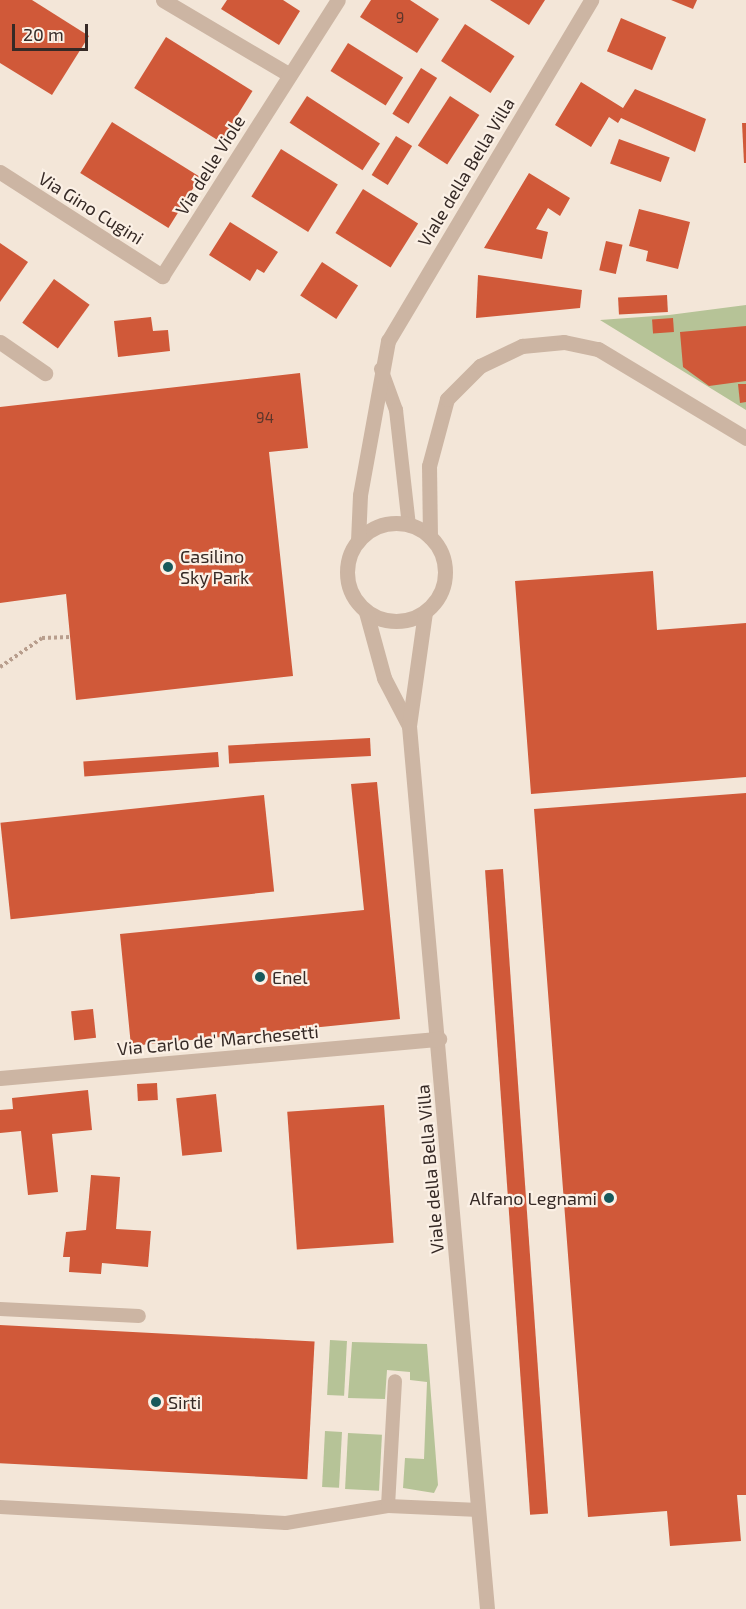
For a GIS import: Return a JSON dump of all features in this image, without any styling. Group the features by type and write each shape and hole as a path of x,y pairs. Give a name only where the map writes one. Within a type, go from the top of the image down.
{"street":[{"path":"163,0 290,75"},
{"name":"Via delle Viole","path":"162,276 338,0"},
{"name":"Viale della Bella Villa","path":"409,726 384,678 366,612 348,584 347,568 358,541 381,367 388,341 591,0"},
{"name":"Via Gino Cugini","path":"0,172 162,276"},
{"path":"0,342 45,373"},
{"path":"430,537 429,466 447,399 480,366 522,346 564,342 597,349 746,438"},
{"path":"358,541 382,525 409,525 430,537"},
{"name":"Viale della Bella Villa","path":"430,537 440,551 444,576 436,600 425,612 409,726 439,1039 487,1609"},
{"path":"366,612 395,622 425,612"},
{"name":"Via Carlo de' Marchesetti","path":"0,1078 439,1039"}],"lane":[{"path":"381,367 396,410 409,525"},
{"path":"0,1309 139,1317"},
{"path":"388,1506 395,1382"},
{"path":"0,1508 300,1523 388,1506 479,1510"}],"path":[{"path":"0,667 42,638 70,637"}],"green space":[{"path":"746,305 746,410 600,320 669,315"},
{"path":"330,1340 347,1341 344,1396 327,1395"},
{"path":"352,1342 427,1344 438,1485 434,1493 403,1488 405,1458 424,1459 427,1382 410,1380 410,1372 387,1370 385,1399 348,1398"},
{"path":"325,1431 342,1432 339,1488 322,1487"},
{"path":"348,1433 382,1435 379,1491 345,1489"}],"building":[{"path":"0,0 32,0 89,36 52,95 0,63"},
{"path":"227,0 283,0 300,11 279,45 221,9"},
{"path":"371,0 410,0 439,19 417,53 360,17"},
{"path":"490,0 545,0 529,25"},
{"path":"671,0 697,0 693,9"},
{"path":"621,18 666,37 652,70 607,51"},
{"path":"465,24 514,56 491,93 441,61"},
{"path":"166,37 253,91 221,142 134,88"},
{"path":"348,43 403,77 386,105 331,71"},
{"path":"421,68 437,78 408,124 392,114"},
{"path":"581,82 623,108 635,89 706,119 695,152 621,118 618,123 609,117 591,147 555,125"},
{"path":"307,96 380,143 363,170 290,123"},
{"path":"450,96 479,115 447,165 418,145"},
{"path":"112,122 200,177 168,228 80,173"},
{"path":"742,123 746,123 746,163 744,163"},
{"path":"396,136 412,146 388,185 372,175"},
{"path":"619,139 670,157 661,182 610,163"},
{"path":"281,149 338,185 308,232 251,196"},
{"path":"529,173 570,198 560,216 548,208 536,229 548,232 542,259 484,248"},
{"path":"363,189 418,223 391,268 335,233"},
{"path":"639,209 690,222 678,269 646,261 648,251 629,246"},
{"path":"230,222 278,252 264,273 257,269 250,281 209,255"},
{"path":"606,241 623,245 616,274 599,270"},
{"path":"0,243 28,262 0,302"},
{"path":"322,262 358,285 336,319 300,296"},
{"path":"478,275 582,290 580,308 476,318"},
{"path":"54,279 90,305 58,349 22,323"},
{"path":"667,295 668,312 619,315 618,298"},
{"path":"151,317 153,331 168,330 170,351 118,357 114,321"},
{"path":"673,318 674,332 653,333 652,319"},
{"path":"746,326 746,381 709,386 683,367 680,332"},
{"path":"300,373 308,448 269,452 293,676 76,700 66,594 0,603 0,407"},
{"path":"738,384 746,384 746,402 740,403"},
{"path":"653,571 657,630 746,623 746,777 531,794 515,581"},
{"path":"370,738 371,756 229,763 228,745"},
{"path":"218,752 219,767 84,776 83,761"},
{"name":"Enel","path":"377,782 400,1019 131,1046 120,934 364,910 351,784"},
{"path":"746,793 746,1495 737,1495 741,1541 670,1546 667,1511 588,1517 534,809"},
{"path":"264,795 274,891 11,919 0,823"},
{"path":"503,869 548,1513 530,1515 485,870"},
{"path":"93,1009 96,1038 74,1040 71,1011"},
{"path":"157,1083 158,1100 138,1101 137,1084"},
{"path":"88,1090 92,1130 52,1134 58,1192 28,1195 21,1131 0,1133 0,1110 13,1109 12,1098"},
{"path":"216,1094 222,1152 182,1156 176,1098"},
{"path":"384,1105 394,1243 297,1249 287,1112"},
{"path":"91,1175 120,1177 116,1229 151,1231 148,1267 102,1263 101,1274 69,1272 70,1257 63,1257 66,1232 86,1230"},
{"name":"Sirti","path":"0,1325 315,1341 307,1479 0,1463"}],"place":[{"name":"Casilino Sky Park","path":"168,567"},
{"name":"Enel","path":"260,977"},
{"name":"Alfano Legnami","path":"609,1198"},
{"name":"Sirti","path":"156,1402"}]}
